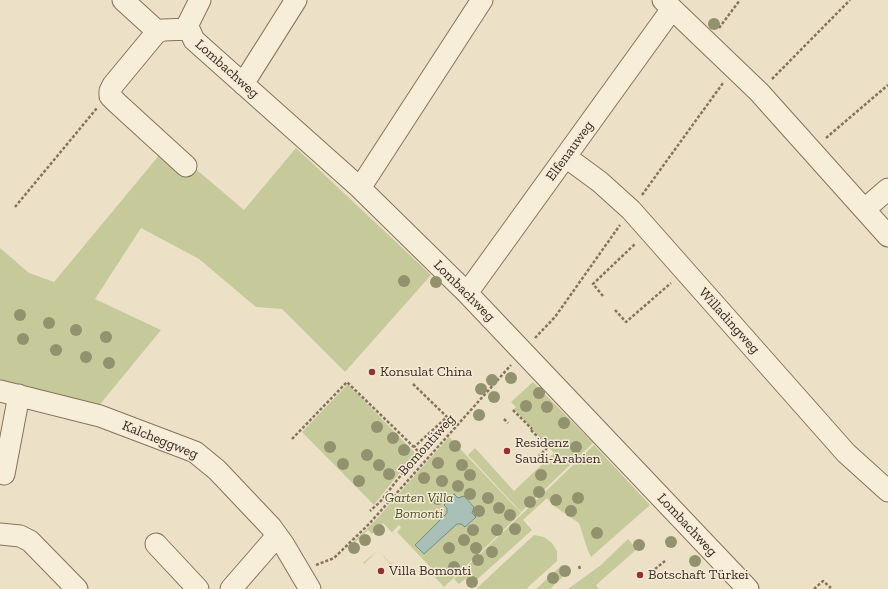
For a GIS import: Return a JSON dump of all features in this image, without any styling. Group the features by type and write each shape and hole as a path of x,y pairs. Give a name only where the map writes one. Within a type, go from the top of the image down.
{"street":[{"path":"123,0 158,32"},
{"name":"Lombachweg","path":"200,0 189,19 189,29 194,40 360,188 467,293 524,351 748,589"},
{"path":"243,84 296,0"},
{"path":"360,188 482,0"},
{"name":"Elfenauweg","path":"467,293 566,157 667,4 759,92 888,236"},
{"path":"186,166 110,96 110,91 113,85 150,39 158,32 189,29"},
{"name":"Willadingweg","path":"566,157 600,182 631,210 846,453 888,491"},
{"path":"865,209 888,189"},
{"path":"4,474 9,393"},
{"name":"Kalcheggweg","path":"9,393 100,416 195,452 217,470 278,536 305,580"},
{"path":"0,534 20,536 30,542 78,589"},
{"path":"231,589 278,536"},
{"path":"156,544 198,589"}],"path":[{"path":"708,43 740,0"},
{"path":"759,92 850,0"},
{"path":"812,150 888,85"},
{"path":"15,207 103,100 110,96"},
{"path":"603,296 592,284 637,243"},
{"path":"615,310 626,322 672,282"},
{"name":"Bomontiweg","path":"305,580 331,560 369,524 502,373 524,351"},
{"path":"292,439 347,382 419,452 380,502 370,511"},
{"path":"413,384 447,417 414,447"},
{"path":"513,410 548,447 540,455 539,454"},
{"path":"504,419 508,423"},
{"path":"655,569 664,561"},
{"path":"814,589 824,580 831,588"}],"green space":[{"path":"296,148 431,275 345,372 282,309 256,307 199,259 141,228 95,299 161,330 97,408 0,385 0,248 29,273 54,282 161,153 191,165 244,210"},
{"path":"533,382 593,443 521,512 468,455 475,448 514,491 554,453 514,409 516,407 511,402"},
{"path":"348,384 415,453 374,505 302,432"},
{"name":"Garten Villa Bomonti","path":"449,437 521,513 442,589 444,587 435,578 442,571 440,568 436,573 397,532 401,528 399,525 392,532 397,538 383,523 372,534 368,530 349,548 356,556 348,547 372,524","holes":["460,497 465,497 474,506 472,513 461,524 457,523 424,554 415,545 447,513 447,509"]},
{"path":"594,445 650,505 591,557 579,523 554,506 547,498 523,520 532,530 471,585 465,579 459,584 454,579"},
{"path":"534,535 544,537 552,543 557,551 557,561 526,589 477,588"},
{"path":"628,539 637,549 596,585 599,589 568,589 601,565"},
{"path":"378,550 364,564 363,563"},
{"path":"400,564 404,568 406,574 404,578 405,574"},
{"path":"562,565 568,572 550,589 536,589"}],"water":[{"path":"454,494 458,498 464,496 474,507 472,513 476,517 465,527 461,524 457,524 424,554 415,545 447,513 447,508 444,505"}],"place":[{"name":"Konsulat China","path":"372,372"},
{"name":"Residenz Saudi-Arabien","path":"507,451"},
{"name":"Villa Bomonti","path":"381,571"},
{"name":"Botschaft Türkei","path":"640,575"}]}
